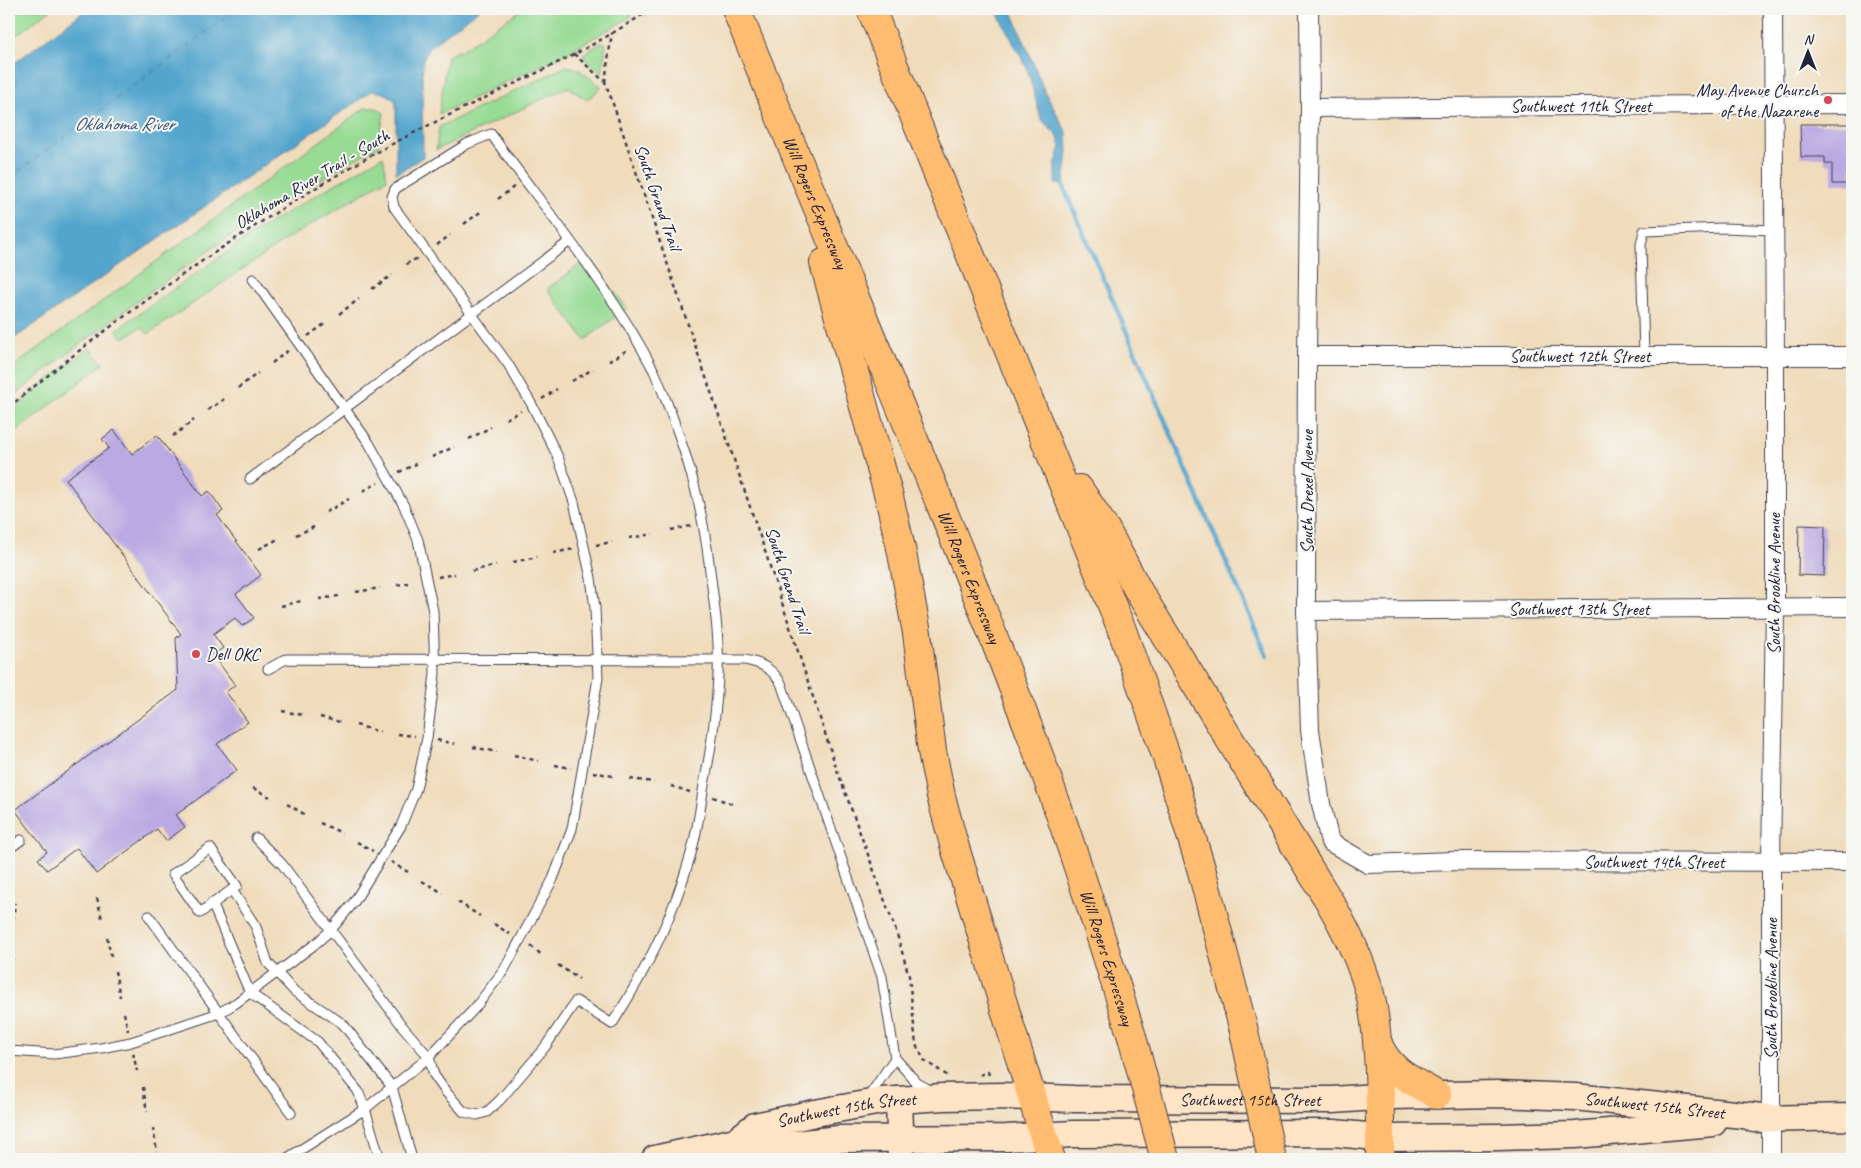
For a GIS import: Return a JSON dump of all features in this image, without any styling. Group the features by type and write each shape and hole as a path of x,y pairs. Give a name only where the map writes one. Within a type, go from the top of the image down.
{"highway":[{"name":"Will Rogers Expressway","path":"736,9 911,434 1038,753 1084,882 1132,1037 1164,1159"},
{"path":"871,9 1122,630 1169,764 1201,868 1243,1027 1272,1159"},
{"path":"793,151 889,497 901,548 912,599 932,751 941,796 1047,1148"},
{"path":"1044,436 1106,530 1139,592 1347,932 1372,1002 1376,1037 1380,1148"},
{"path":"1376,1037 1381,1053 1391,1066 1406,1078 1437,1095"}],"main road":[{"name":"Southwest 15th Street","path":"656,1159 736,1141 755,1126 863,1104 899,1100 946,1087 1002,1096 1074,1100 1333,1100 1497,1094 1584,1098 1771,1118"},
{"path":"1497,1094 1498,1137"},
{"path":"899,1100 901,1149"},
{"name":"Southwest 15th Street","path":"736,1141 760,1148 809,1141 901,1149 1007,1138 1047,1148 1074,1134 1334,1134 1380,1148 1498,1137 1575,1135 1771,1118 1852,1117"}],"street":[{"name":"South Drexel Avenue","path":"1310,9 1306,611 1310,730 1321,804 1330,842 1368,864 1455,861"},
{"name":"South Brookline Avenue","path":"1771,1159 1771,862 1775,607 1772,9"},
{"name":"Southwest 11th Street","path":"1310,108 1852,104"},
{"name":"Southwest 12th Street","path":"1307,356 1852,356"},
{"name":"Southwest 13th Street","path":"1306,611 1852,607"},
{"name":"Southwest 14th Street","path":"1455,861 1852,862"}],"lane":[{"path":"256,838 282,864 403,1027 428,1057 434,1075 446,1092 464,1112 477,1115 487,1112 500,1100 545,1047 576,1001 612,1024 645,968 663,929 690,856 712,747 718,682 717,635 704,524 696,485 655,373 625,318 491,134 467,144 395,189 392,197 394,207 508,364 532,405 558,457 574,502 591,578 595,608 598,678 572,829 553,879 504,970 474,1008 428,1057 365,1109 286,1159"},
{"path":"1644,356 1641,245 1644,231 1723,228 1774,230"},
{"path":"250,479 570,241"},
{"path":"9,1051 54,1054 131,1042 219,1013 250,994 331,930 354,902 401,826 416,788 427,738 435,674 433,611 418,540 404,506 369,443 253,279"},
{"path":"268,669 286,658 718,660 753,662 766,666 774,672 781,683 882,977 894,1058 917,1083 946,1087"},
{"path":"9,849 21,840"},
{"path":"210,848 237,886 212,903 200,913 173,874 210,848"},
{"path":"232,890 256,927 268,963 294,991 343,1024 392,1087 412,1159"},
{"path":"212,903 250,994 318,1042 358,1091 380,1159"},
{"path":"149,916 291,1112"},
{"path":"863,1104 894,1058"}],"path":[{"name":"Oklahoma River Trail - South","path":"9,407 99,336 237,238 290,204 374,154 574,54 652,9"},
{"name":"South Grand Trail","path":"612,32 605,82 760,536 837,770 896,931 909,976 918,1052 946,1087"},
{"name":"South Grand Trail","path":"574,54 605,82"},
{"path":"498,199 517,184"},
{"path":"464,224 483,210"},
{"path":"434,247 450,235"},
{"path":"406,264 419,258"},
{"path":"372,289 392,275"},
{"path":"339,314 359,299"},
{"path":"304,339 326,323"},
{"path":"272,363 291,349"},
{"path":"609,361 630,349"},
{"path":"572,381 593,369"},
{"path":"238,388 258,373"},
{"path":"540,401 557,389"},
{"path":"208,410 224,399"},
{"path":"506,419 524,409"},
{"path":"173,436 194,420"},
{"path":"470,438 491,427"},
{"path":"432,457 454,447"},
{"path":"396,474 416,464"},
{"path":"363,491 382,482"},
{"path":"326,512 349,498"},
{"path":"671,530 694,525"},
{"path":"296,535 314,527"},
{"path":"629,538 653,534"},
{"path":"259,549 278,539"},
{"path":"600,544 612,542"},
{"path":"553,554 575,549"},
{"path":"512,562 537,557"},
{"path":"472,571 496,565"},
{"path":"444,576 455,574"},
{"path":"397,585 408,583"},
{"path":"356,592 380,588"},
{"path":"318,599 339,596"},
{"path":"281,606 301,601"},
{"path":"282,711 303,715"},
{"path":"320,716 340,722"},
{"path":"356,726 380,732"},
{"path":"398,734 419,736"},
{"path":"436,740 456,744"},
{"path":"473,747 497,752"},
{"path":"514,755 538,761"},
{"path":"555,765 575,769"},
{"path":"593,772 613,776"},
{"path":"630,779 654,782"},
{"path":"671,786 694,793"},
{"path":"253,788 270,797"},
{"path":"712,797 735,805"},
{"path":"287,804 304,814"},
{"path":"320,822 342,833"},
{"path":"357,842 375,852"},
{"path":"390,862 408,872"},
{"path":"422,880 443,893"},
{"path":"97,898 102,919"},
{"path":"13,920 15,902"},
{"path":"458,902 480,916"},
{"path":"494,924 513,935"},
{"path":"106,937 111,956"},
{"path":"12,941 14,949 12,961"},
{"path":"527,944 544,956"},
{"path":"558,965 579,979"},
{"path":"114,972 120,996"},
{"path":"9,984 10,978"},
{"path":"124,1013 128,1033"},
{"path":"133,1051 137,1071"},
{"path":"142,1087 147,1112"},
{"path":"153,1128 157,1152"}],"green space":[{"path":"9,9 51,9 9,41"},
{"path":"522,9 629,9 631,17 563,55 439,114 447,56 463,49"},
{"path":"603,42 606,44 602,74 586,60 583,54"},
{"path":"567,66 578,69 602,87 587,100 568,87 436,150 439,127"},
{"path":"365,108 376,108 384,113 378,146 302,190 189,264 80,344 9,400 9,370"},
{"path":"383,156 387,179 287,239 148,334 142,327 123,338 116,330 264,226"},
{"path":"589,258 627,308 585,340 547,289"},
{"path":"90,348 103,364 9,437 9,413 45,382"}],"water":[{"name":"Oklahoma River","path":"87,9 480,9 429,47 423,60 423,157 396,174 396,103 389,96 372,91 9,342 9,67"},
{"path":"995,9 1011,9 1045,92 1067,133 1068,153 1064,185 1055,184 1055,165 1061,147 1058,137 1041,119 1027,68"}],"building":[{"path":"1800,124 1852,124 1852,184 1832,184 1832,164 1825,164 1825,157 1801,157"},
{"name":"Dell OKC","path":"114,430 132,454 157,435 202,496 209,491 223,511 217,515 261,575 236,594 254,618 242,626 235,618 213,634 223,648 213,655 235,685 226,692 248,722 217,744 237,770 176,815 185,827 166,841 157,829 96,874 77,848 47,870 38,859 47,852 15,810 178,690 176,638 181,634 66,479 109,448 102,439"},
{"path":"1799,525 1825,526 1824,576 1798,575"}],"waterway":[{"path":"644,9 645,13"},
{"path":"1061,181 1267,656"}],"ferry route":[{"path":"9,178 237,9"}],"place":[{"name":"May Avenue Church of the Nazarene","path":"1828,100"},
{"name":"Dell OKC","path":"196,654"}]}
